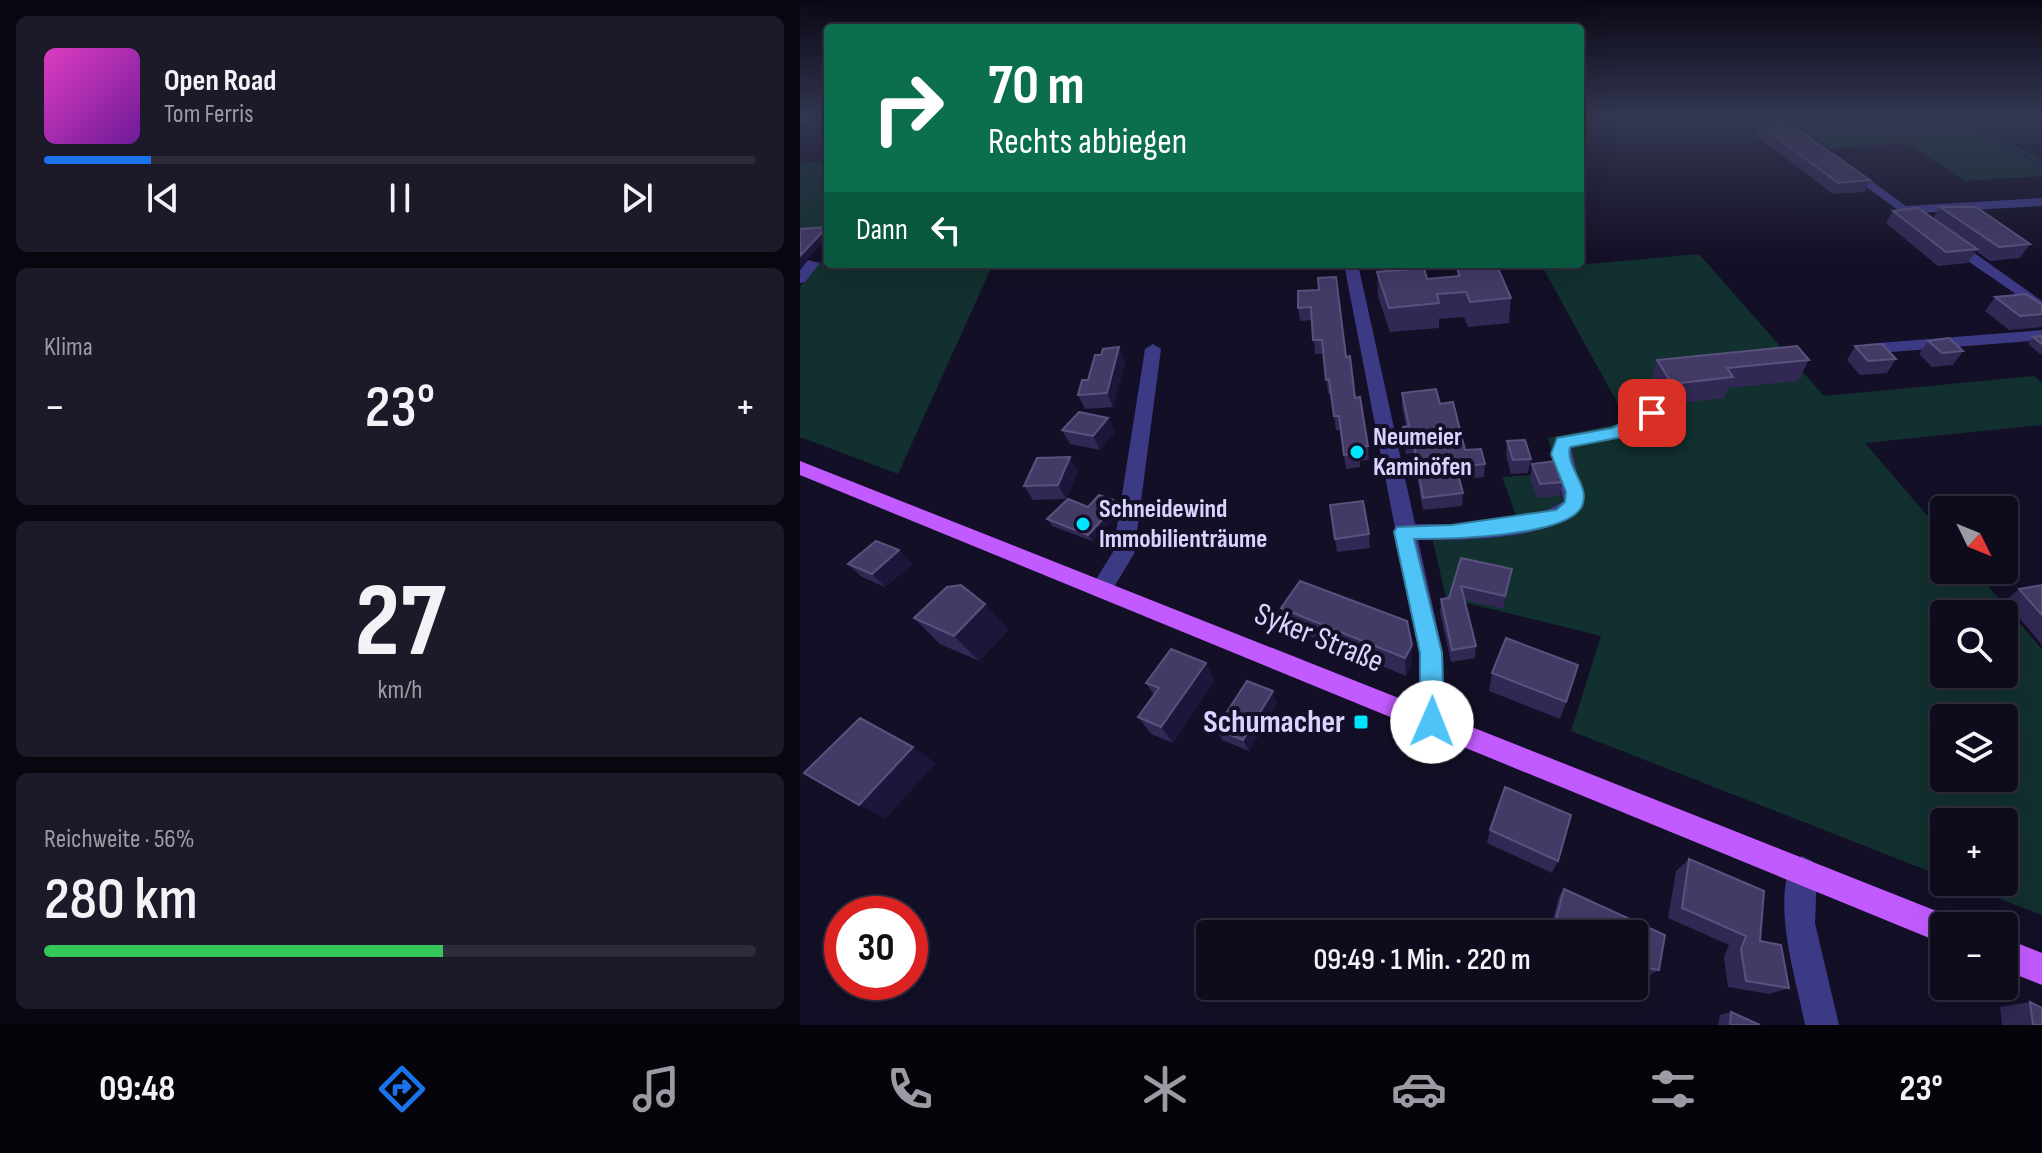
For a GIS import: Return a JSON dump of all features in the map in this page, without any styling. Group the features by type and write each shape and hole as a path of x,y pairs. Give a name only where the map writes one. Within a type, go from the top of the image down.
{"main road":[{"name":"Syker Straße","path":"800,468 1930,923"},
{"path":"2018,960 2042,969"}],"street":[{"path":"1841,165 2042,308"},
{"path":"1904,210 2042,202"},
{"path":"800,279 813,263"},
{"path":"1352,268 1403,532 1431,653 1432,722"},
{"path":"1866,349 2042,335"},
{"path":"1101,589 1123,554 1153,349"},
{"path":"1403,532 1451,532 1544,521 1562,515 1574,504 1575,492 1559,454 1562,442 1616,433 1652,413"},
{"path":"1802,871 1800,923 1822,1025"}],"green space":[{"path":"800,165 824,165 824,230 800,233"},
{"path":"1940,165 2042,165 2042,176 1966,181"},
{"path":"1699,254 1824,396 2034,376 2042,383 2042,425 1865,443 1930,519 1930,584 1986,584 2000,600 1930,600 1930,688 2018,688 2018,621 2042,649 2042,915 1992,896 2018,896 2018,808 1930,808 1930,872 1571,731 1601,636 1446,598 1432,537 1516,515 1502,477 1557,473 1548,438 1628,422 1543,268 1584,268 1584,264"},
{"path":"824,257 824,268 991,268 898,474 800,437 800,287"}],"building":[{"path":"1814,165 1848,165 1870,180 1838,183"},
{"path":"1940,207 1976,207 2030,244 1999,247"},
{"path":"1918,208 1977,249 1946,252 1893,211"},
{"path":"824,227 800,256 800,229"},
{"path":"1424,268 1427,279 1460,276 1457,269 1498,268 1511,298 1470,302 1466,292 1437,294 1439,303 1389,308 1377,272"},
{"path":"1336,277 1346,357 1350,356 1355,398 1360,397 1368,446 1358,447 1359,453 1344,455 1339,416 1334,416 1329,379 1326,380 1322,340 1313,340 1311,307 1298,308 1298,291 1319,290 1318,278"},
{"path":"2026,294 2042,305 2042,314 2020,316 1995,297"},
{"path":"1949,338 1963,351 1942,353 1928,341"},
{"path":"1882,344 1896,359 1868,361 1855,346"},
{"path":"1797,346 1809,360 1727,368 1733,377 1672,384 1657,360"},
{"path":"1119,347 1107,393 1078,395 1082,380 1088,380 1095,355 1101,355 1103,349"},
{"path":"1436,389 1440,404 1453,402 1465,450 1481,449 1485,464 1456,467 1463,493 1423,498 1413,440 1406,441 1403,427 1409,426 1402,393"},
{"path":"1079,412 1108,418 1093,436 1062,430"},
{"path":"1525,440 1531,459 1513,460 1507,441"},
{"path":"1070,457 1058,485 1024,486 1037,458"},
{"path":"1555,461 1563,482 1540,484 1532,464"},
{"path":"1099,495 1113,500 1112,509 1088,535 1047,519 1068,499 1088,507"},
{"path":"1363,501 1369,534 1335,539 1330,505"},
{"path":"876,541 899,550 872,574 848,564"},
{"path":"1461,558 1512,569 1505,596 1461,586 1476,646 1452,650 1441,599 1449,598"},
{"path":"1300,581 1407,621 1412,645 1405,658 1281,608"},
{"path":"961,585 985,604 954,636 914,618 947,587"},
{"path":"2042,585 2042,615 2019,589"},
{"path":"1506,638 1578,665 1566,702 1492,673"},
{"path":"1171,649 1206,663 1161,727 1138,717 1159,688 1146,683"},
{"path":"1247,681 1273,691 1243,740 1216,729"},
{"path":"860,718 913,747 859,805 804,773"},
{"path":"1505,787 1571,815 1558,861 1490,830"},
{"path":"1689,859 1764,891 1760,941 1781,945 1789,988 1746,981 1741,949 1746,936 1682,908"},
{"path":"1564,889 1632,920 1556,920"},
{"path":"1648,927 1665,935 1659,970 1648,968"},
{"path":"2030,1002 2042,1008 2042,1025 2033,1025"},
{"path":"1731,1012 1760,1025 1730,1025"}],"place":[{"name":"Neumeier Kaminöfen","path":"1357,452"},
{"name":"Schneidewind Immobilienträume","path":"1083,524"},
{"name":"Schumacher","path":"1361,722"}],"route":[{"path":"1432,722 1431,653 1403,532 1451,532 1544,521 1562,515 1574,504 1575,492 1559,454 1562,442 1616,433 1652,413"}]}
